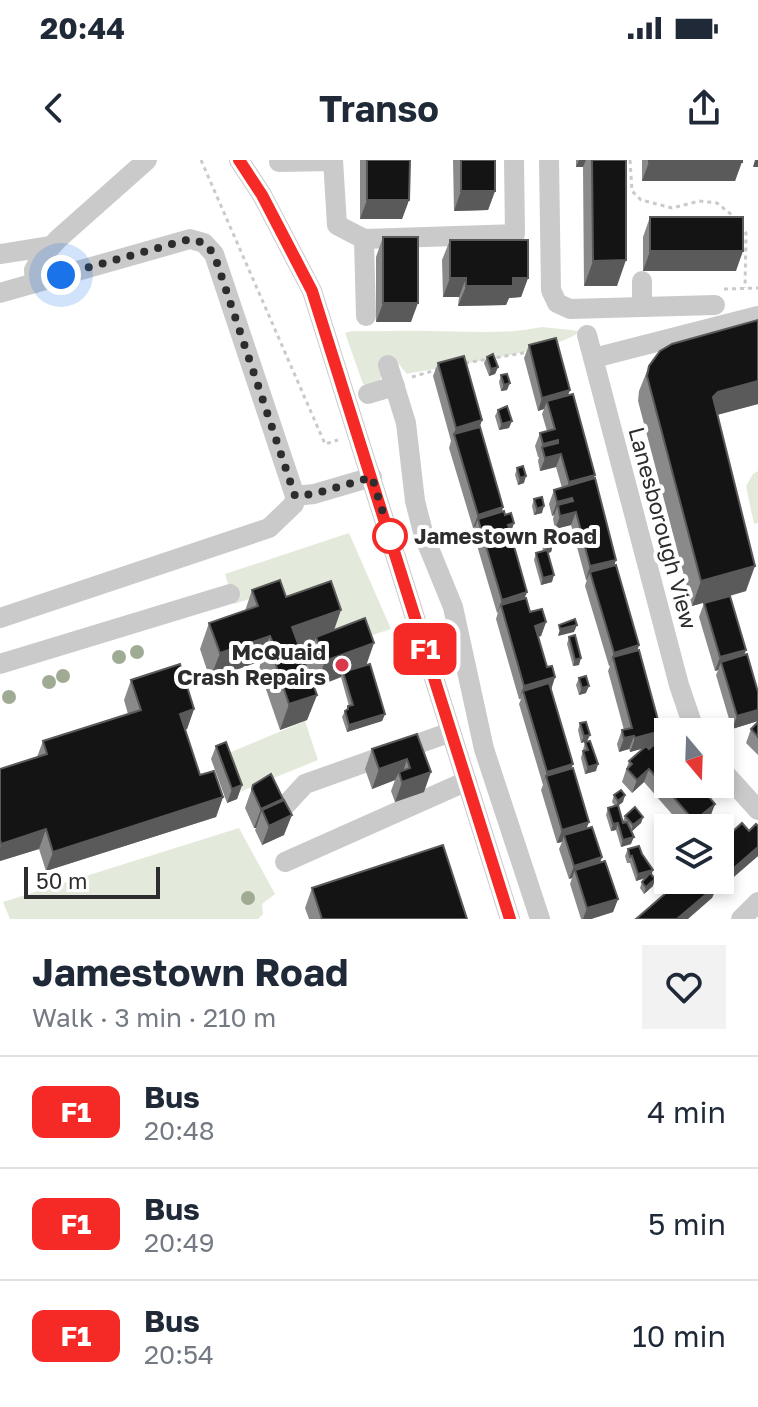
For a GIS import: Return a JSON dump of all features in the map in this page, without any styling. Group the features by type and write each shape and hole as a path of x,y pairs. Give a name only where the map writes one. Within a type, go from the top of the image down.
{"street":[{"path":"35,283 34,270 55,243 147,160"},
{"path":"239,160 262,195 312,291 510,919"},
{"path":"279,162 333,161 337,225 364,239 515,234 514,160"},
{"path":"549,160 551,290 557,303 570,309 715,305"},
{"path":"0,293 190,239 204,243 214,254 228,291 295,496 294,504 269,528 0,618"},
{"path":"364,239 366,316"},
{"path":"0,254 55,243"},
{"path":"642,281 642,307"},
{"path":"594,358 758,316"},
{"name":"Lanesborough View","path":"587,335 690,718"},
{"path":"388,365 404,386 415,501 424,536 453,607 484,749 540,919"},
{"path":"368,394 404,386"},
{"path":"295,496 314,494 372,477"},
{"path":"0,664 230,594"},
{"path":"282,809 305,784 451,732"},
{"path":"285,862 467,781"},
{"path":"734,783 758,810"},
{"path":"741,919 758,902"}],"path":[{"path":"201,160 325,444 345,437"},
{"path":"630,160 632,191 641,200 672,208 699,201 717,203 735,215 746,233 745,288"},
{"path":"715,305 723,289 758,288"},
{"path":"459,364 533,351"},
{"path":"404,386 415,375 444,368"}],"green space":[{"path":"542,327 580,331 550,345 472,363 407,374 397,362 382,369 380,383 369,386 363,384 345,333 500,332"},
{"path":"758,471 758,523 754,524 746,486"},
{"path":"349,533 391,629 298,659 252,598 234,604 225,574"},
{"path":"305,721 318,760 237,793 224,755"},
{"path":"239,828 275,894 262,904 263,914 258,919 10,919 3,902"}],"building":[{"path":"367,160 410,160 409,200 367,200"},
{"path":"461,160 495,160 495,191 461,191"},
{"path":"592,160 626,160 626,260 593,261"},
{"path":"742,160 742,162 649,162"},
{"path":"650,217 743,217 743,251 650,251"},
{"path":"383,237 418,237 418,303 383,303"},
{"path":"450,240 528,240 528,278 513,278 513,286 466,286 466,278 450,278"},
{"path":"758,320 758,381 718,392 713,397 755,566 701,581 647,376 649,366 660,351 672,344"},
{"path":"556,338 570,390 542,398 529,345"},
{"path":"493,354 498,367 491,369 487,357"},
{"path":"464,356 482,420 456,428 438,363"},
{"path":"507,374 510,383 504,385 501,375"},
{"path":"573,394 595,475 569,482 561,454 545,458 542,447 558,443 558,440 543,444 540,433 555,429 547,401"},
{"path":"507,406 512,421 502,424 498,410"},
{"path":"480,427 503,507 478,515 454,434"},
{"path":"523,466 526,476 520,478 517,468"},
{"path":"595,478 616,560 590,566 576,512 560,516 558,505 573,501 572,498 557,502 554,490"},
{"path":"542,497 544,506 537,509 534,499"},
{"path":"504,511 505,515 511,513 514,523 508,525 527,592 502,600 478,519"},
{"path":"551,537 553,545 547,547 545,538"},
{"path":"547,550 554,575 543,578 536,553"},
{"path":"616,565 639,645 614,653 590,572"},
{"path":"280,580 286,597 331,581 341,610 292,627 317,695 289,704 269,644 273,643 270,636 220,653 209,623 258,606 252,590"},
{"path":"730,596 746,650 720,657 704,603"},
{"path":"526,598 530,612 542,609 546,622 535,626 547,667 552,666 555,677 524,686 501,605"},
{"path":"365,618 374,643 325,661 316,637"},
{"path":"575,619 577,625 560,629 559,625"},
{"path":"575,635 581,658 575,660 569,637"},
{"path":"639,650 657,718 654,718 654,733 624,738 622,730 632,728 613,657"},
{"path":"747,654 758,692 758,710 737,716 721,662"},
{"path":"180,664 194,709 180,714 200,775 214,771 223,797 53,852 46,829 1,844 0,769 47,754 43,741 141,710 131,680"},
{"path":"370,664 385,714 349,725 345,711 353,705 343,672"},
{"path":"586,676 589,686 582,688 579,678"},
{"path":"549,683 573,764 547,772 523,691"},
{"path":"586,722 590,735 584,736 580,723"},
{"path":"758,722 758,737 751,729"},
{"path":"417,734 431,772 402,782 399,772 410,768 407,759 379,769 372,749"},
{"path":"590,741 598,764 588,767 583,751 588,750 585,742"},
{"path":"226,742 242,785 232,789 216,746"},
{"path":"654,744 654,775 649,769 637,780 627,769 632,764 629,761 646,746 649,749"},
{"path":"573,768 589,822 562,830 546,776"},
{"path":"271,774 283,799 261,809 253,785"},
{"path":"621,790 625,795 618,801 614,795"},
{"path":"674,798 710,798 715,804 703,814 688,814"},
{"path":"284,800 292,815 269,826 262,810"},
{"path":"618,805 623,823 627,822 634,837 623,840 618,823 613,824 608,808"},
{"path":"635,807 643,817 633,825 625,816"},
{"path":"742,823 749,831 756,824 758,826 758,847 734,868 734,830"},
{"path":"592,827 602,857 574,866 564,835"},
{"path":"443,845 467,919 322,919 312,888"},
{"path":"639,846 653,870 638,874 628,849"},
{"path":"605,861 618,899 587,908 575,870"},
{"path":"650,873 654,878 646,887 642,882"},
{"path":"665,894 706,894 677,919 636,919"}],"bus line":[{"name":"F1","path":"239,160 262,195 312,291 510,919"}],"place":[{"name":"Jamestown Road","path":"390,536"},
{"name":"McQuaid Crash Repairs","path":"342,665"}],"route":[{"path":"61,275 190,239 204,243 214,254 228,291 295,496 314,494 372,477 390,536"}]}
